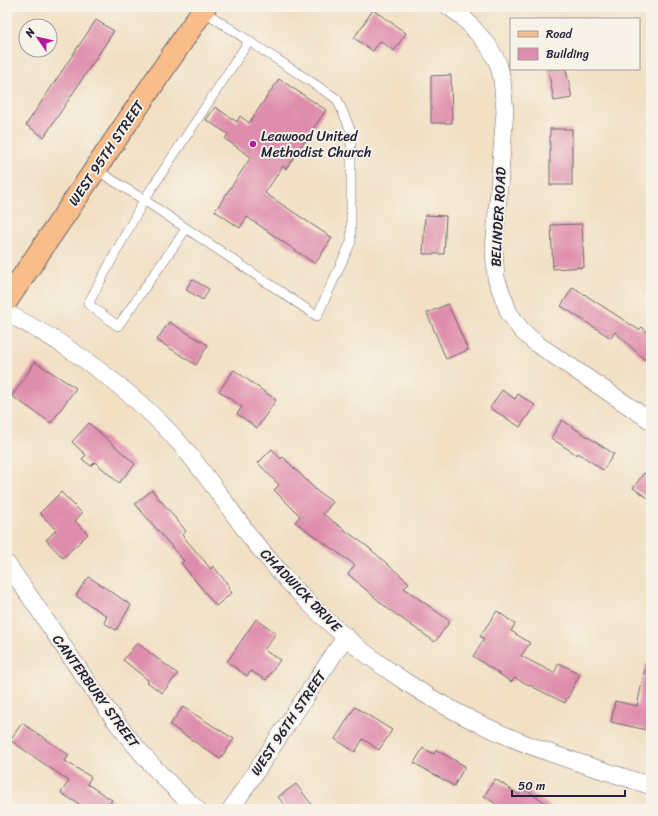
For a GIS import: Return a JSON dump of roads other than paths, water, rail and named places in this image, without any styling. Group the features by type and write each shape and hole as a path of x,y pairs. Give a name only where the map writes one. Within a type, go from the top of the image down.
{"main road":[{"name":"WEST 95TH STREET","path":"7,300 203,9"}],"street":[{"name":"BELINDER ROAD","path":"449,7 462,16 488,45 498,64 502,79 505,111 494,250 496,278 509,313 522,331 537,344 651,421"},
{"name":"CHADWICK DRIVE","path":"7,313 59,343 107,376 140,404 186,451 206,475 251,537 280,572 321,614 375,660 411,686 453,711 501,734 549,752 651,786"},
{"name":"CANTERBURY STREET","path":"7,564 99,700 130,741 161,775 197,809"},
{"name":"WEST 96TH STREET","path":"231,809 346,636"}],"lane":[{"path":"95,169 144,200 317,316 350,242 351,131 337,99 203,9"},
{"path":"186,228 118,326 88,304 144,200 249,41"}],"place":[{"name":"Leawood United Methodist Church","path":"253,144"}]}
